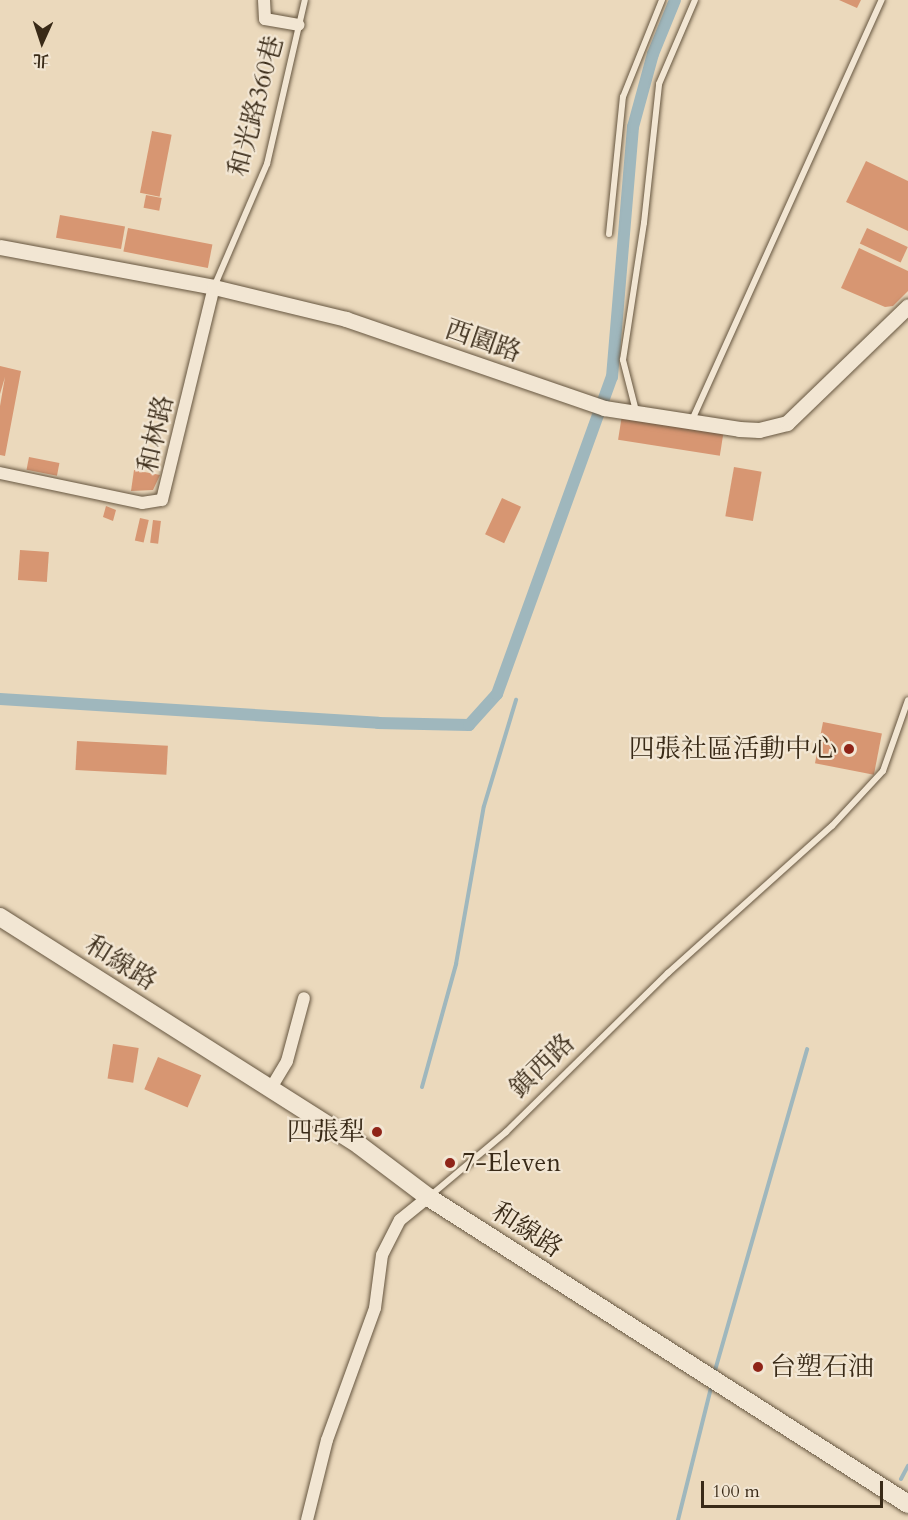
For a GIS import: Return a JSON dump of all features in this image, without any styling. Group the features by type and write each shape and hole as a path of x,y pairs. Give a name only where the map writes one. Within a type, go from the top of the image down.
{"main road":[{"name":"和線路","path":"0,917 271,1088 359,1145 428,1197 908,1504"}],"street":[{"path":"264,0 265,19 298,25"},
{"name":"西園路","path":"0,247 214,287 346,318 604,408 690,423 759,430 787,423 908,306"},
{"name":"和林路","path":"0,473 142,502 162,500 214,287"},
{"path":"271,1088 287,1061 304,998"},
{"name":"鎮西路","path":"308,1520 327,1440 375,1308 382,1256 400,1220 428,1197"}],"lane":[{"name":"和光路360巷","path":"214,287 267,164 305,0"},
{"path":"609,234 623,98 662,0"},
{"path":"637,414 624,360 644,223 659,84 695,0"},
{"path":"690,423 882,0"},
{"name":"鎮西路","path":"428,1197 506,1132 668,973 832,826 883,771 908,700"}],"building":[{"path":"839,0 861,0 857,8"},
{"path":"152,131 172,135 160,197 140,193"},
{"path":"866,161 908,181 908,231 846,202"},
{"path":"146,195 162,198 159,211 144,208"},
{"path":"60,215 125,226 121,249 56,238"},
{"path":"128,228 212,244 208,268 123,252"},
{"path":"867,228 908,247 901,262 860,243"},
{"path":"859,248 908,271 908,291 893,306 885,307 841,288"},
{"path":"0,366 21,371 5,456 0,455 0,406 5,377 0,394"},
{"path":"622,415 724,431 720,456 618,440"},
{"path":"29,457 59,463 57,476 27,470"},
{"path":"734,467 762,472 753,521 725,516"},
{"path":"134,470 160,475 153,490 131,491"},
{"path":"502,498 521,507 504,543 485,534"},
{"path":"106,506 116,510 113,521 103,517"},
{"path":"140,518 149,520 144,542 135,540"},
{"path":"153,520 161,521 158,544 150,543"},
{"path":"20,550 49,552 47,582 18,580"},
{"name":"四張社區活動中心","path":"823,722 882,733 874,775 815,763"},
{"path":"77,741 168,746 166,775 75,770"},
{"path":"113,1044 139,1048 133,1083 108,1079"},
{"path":"158,1057 201,1075 188,1108 144,1089"}],"waterway":[{"path":"0,699 378,723 469,725 497,694 612,377 633,127 653,54 675,0"},
{"path":"422,1087 456,964 484,806 516,700"},
{"path":"714,1374 807,1049"},
{"path":"678,1520 712,1384"},
{"path":"901,1479 908,1466"}],"place":[{"name":"四張社區活動中心","path":"849,749"},
{"name":"四張犁","path":"377,1132"},
{"name":"7-Eleven","path":"450,1163"},
{"name":"台塑石油","path":"758,1367"}]}
